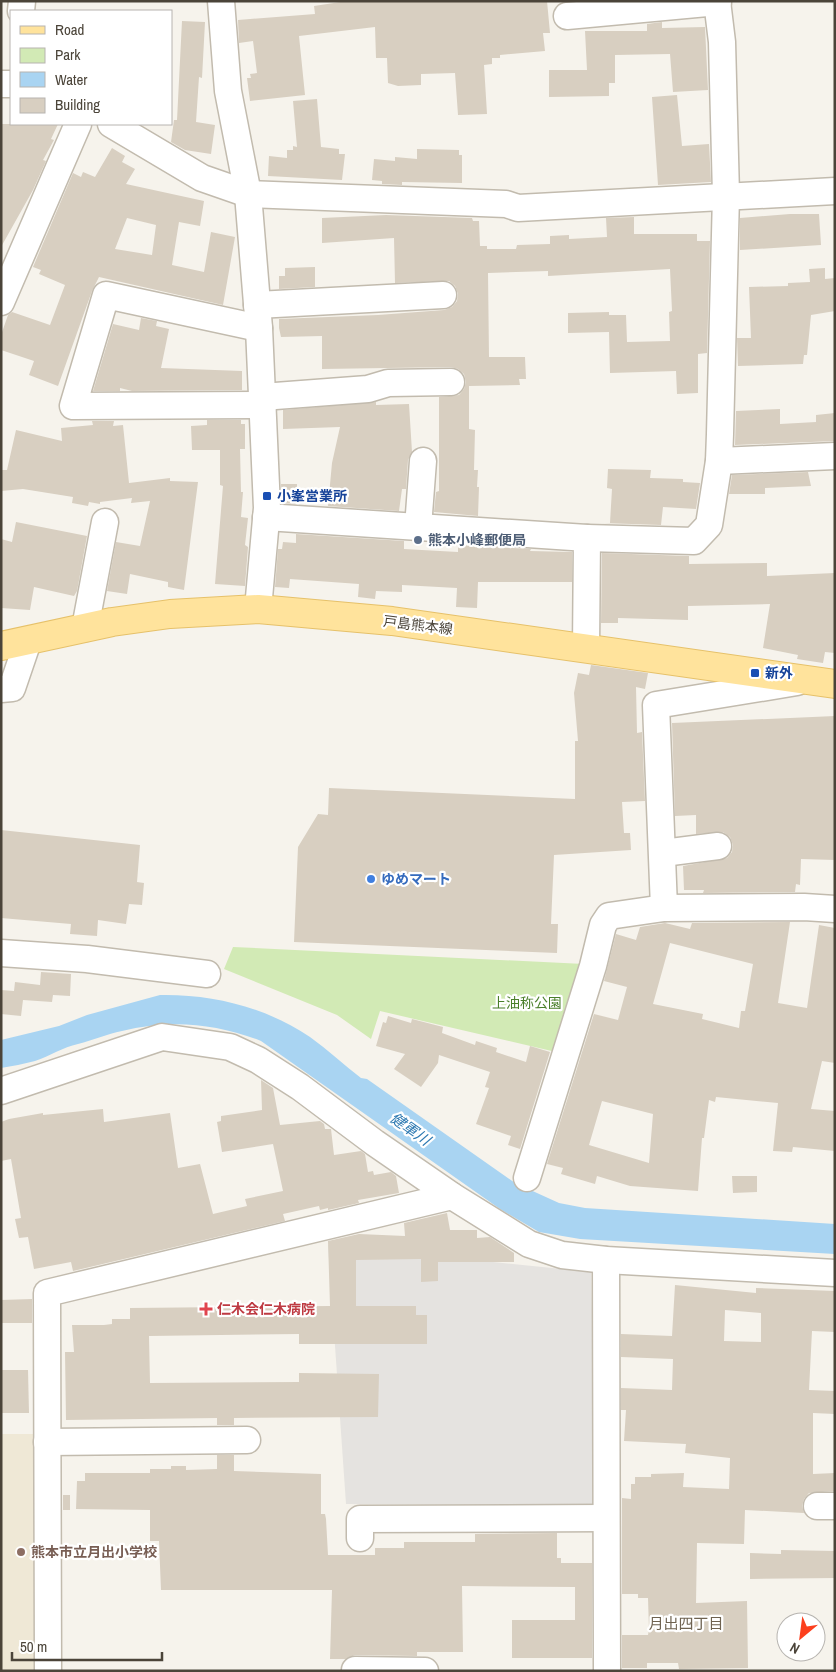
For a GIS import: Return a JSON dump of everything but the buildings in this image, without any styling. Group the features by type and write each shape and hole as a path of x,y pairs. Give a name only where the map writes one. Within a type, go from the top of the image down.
{"main road":[{"name":"戸島熊本線","path":"1,646 85,628 170,614 258,609 392,621 835,684"}],"street":[{"path":"222,1 228,90 248,194 258,316 263,401 266,517 258,609"},
{"path":"266,517 587,538 694,541 709,526 719,461 726,195 722,42 718,2 567,16"},
{"path":"1,302 78,125"},
{"path":"113,125 202,178 248,194 506,204 518,208 726,195 835,191"},
{"path":"443,296 258,316 106,296 74,406 263,401 368,389 388,383 451,382"},
{"path":"719,461 835,456"},
{"path":"418,527 423,461"},
{"path":"85,628 105,522"},
{"path":"586,648 587,538"},
{"path":"1,689 12,688 28,641"},
{"path":"664,908 664,853 656,704 808,681"},
{"path":"664,853 718,846"},
{"path":"528,1178 593,966 602,925 609,916 664,908 804,907 835,909"},
{"path":"1,953 87,959 207,974"},
{"path":"1,1091 162,1037 230,1046 258,1060 300,1087 375,1143 452,1196 529,1244 562,1255 606,1260 835,1273"},
{"path":"48,1671 47,1293 452,1196"},
{"path":"606,1260 607,1671"},
{"path":"47,1442 247,1440"},
{"path":"360,1538 360,1520 606,1518"},
{"path":"355,1670 425,1671"}],"shaded area":[{"path":"328,1245 591,1272 597,1505 346,1504"},
{"name":"熊本市立月出小学校","path":"1,1434 39,1434 41,1671 1,1671"}],"green space":[{"name":"上油称公園","path":"233,947 584,964 556,1052 380,1011 371,1039 337,1015 224,969"}],"water":[{"name":"健軍川","path":"160,995 199,997 238,1004 257,1010 293,1027 317,1042 361,1078 367,1079 515,1183 559,1203 585,1208 835,1224 835,1254 580,1239 539,1232 500,1209 261,1041 227,1030 175,1024 140,1027 72,1045 35,1061 1,1068 1,1040 59,1026 87,1015"}],"place":[{"name":"小峯営業所","path":"267,496"},
{"name":"熊本小峰郵便局","path":"418,540"},
{"name":"新外","path":"755,673"},
{"name":"ゆめマート","path":"371,879"},
{"name":"仁木会仁木病院","path":"206,1309"},
{"name":"熊本市立月出小学校","path":"21,1552"}],"district":[{"name":"月出四丁目","path":"686,1624"}]}
